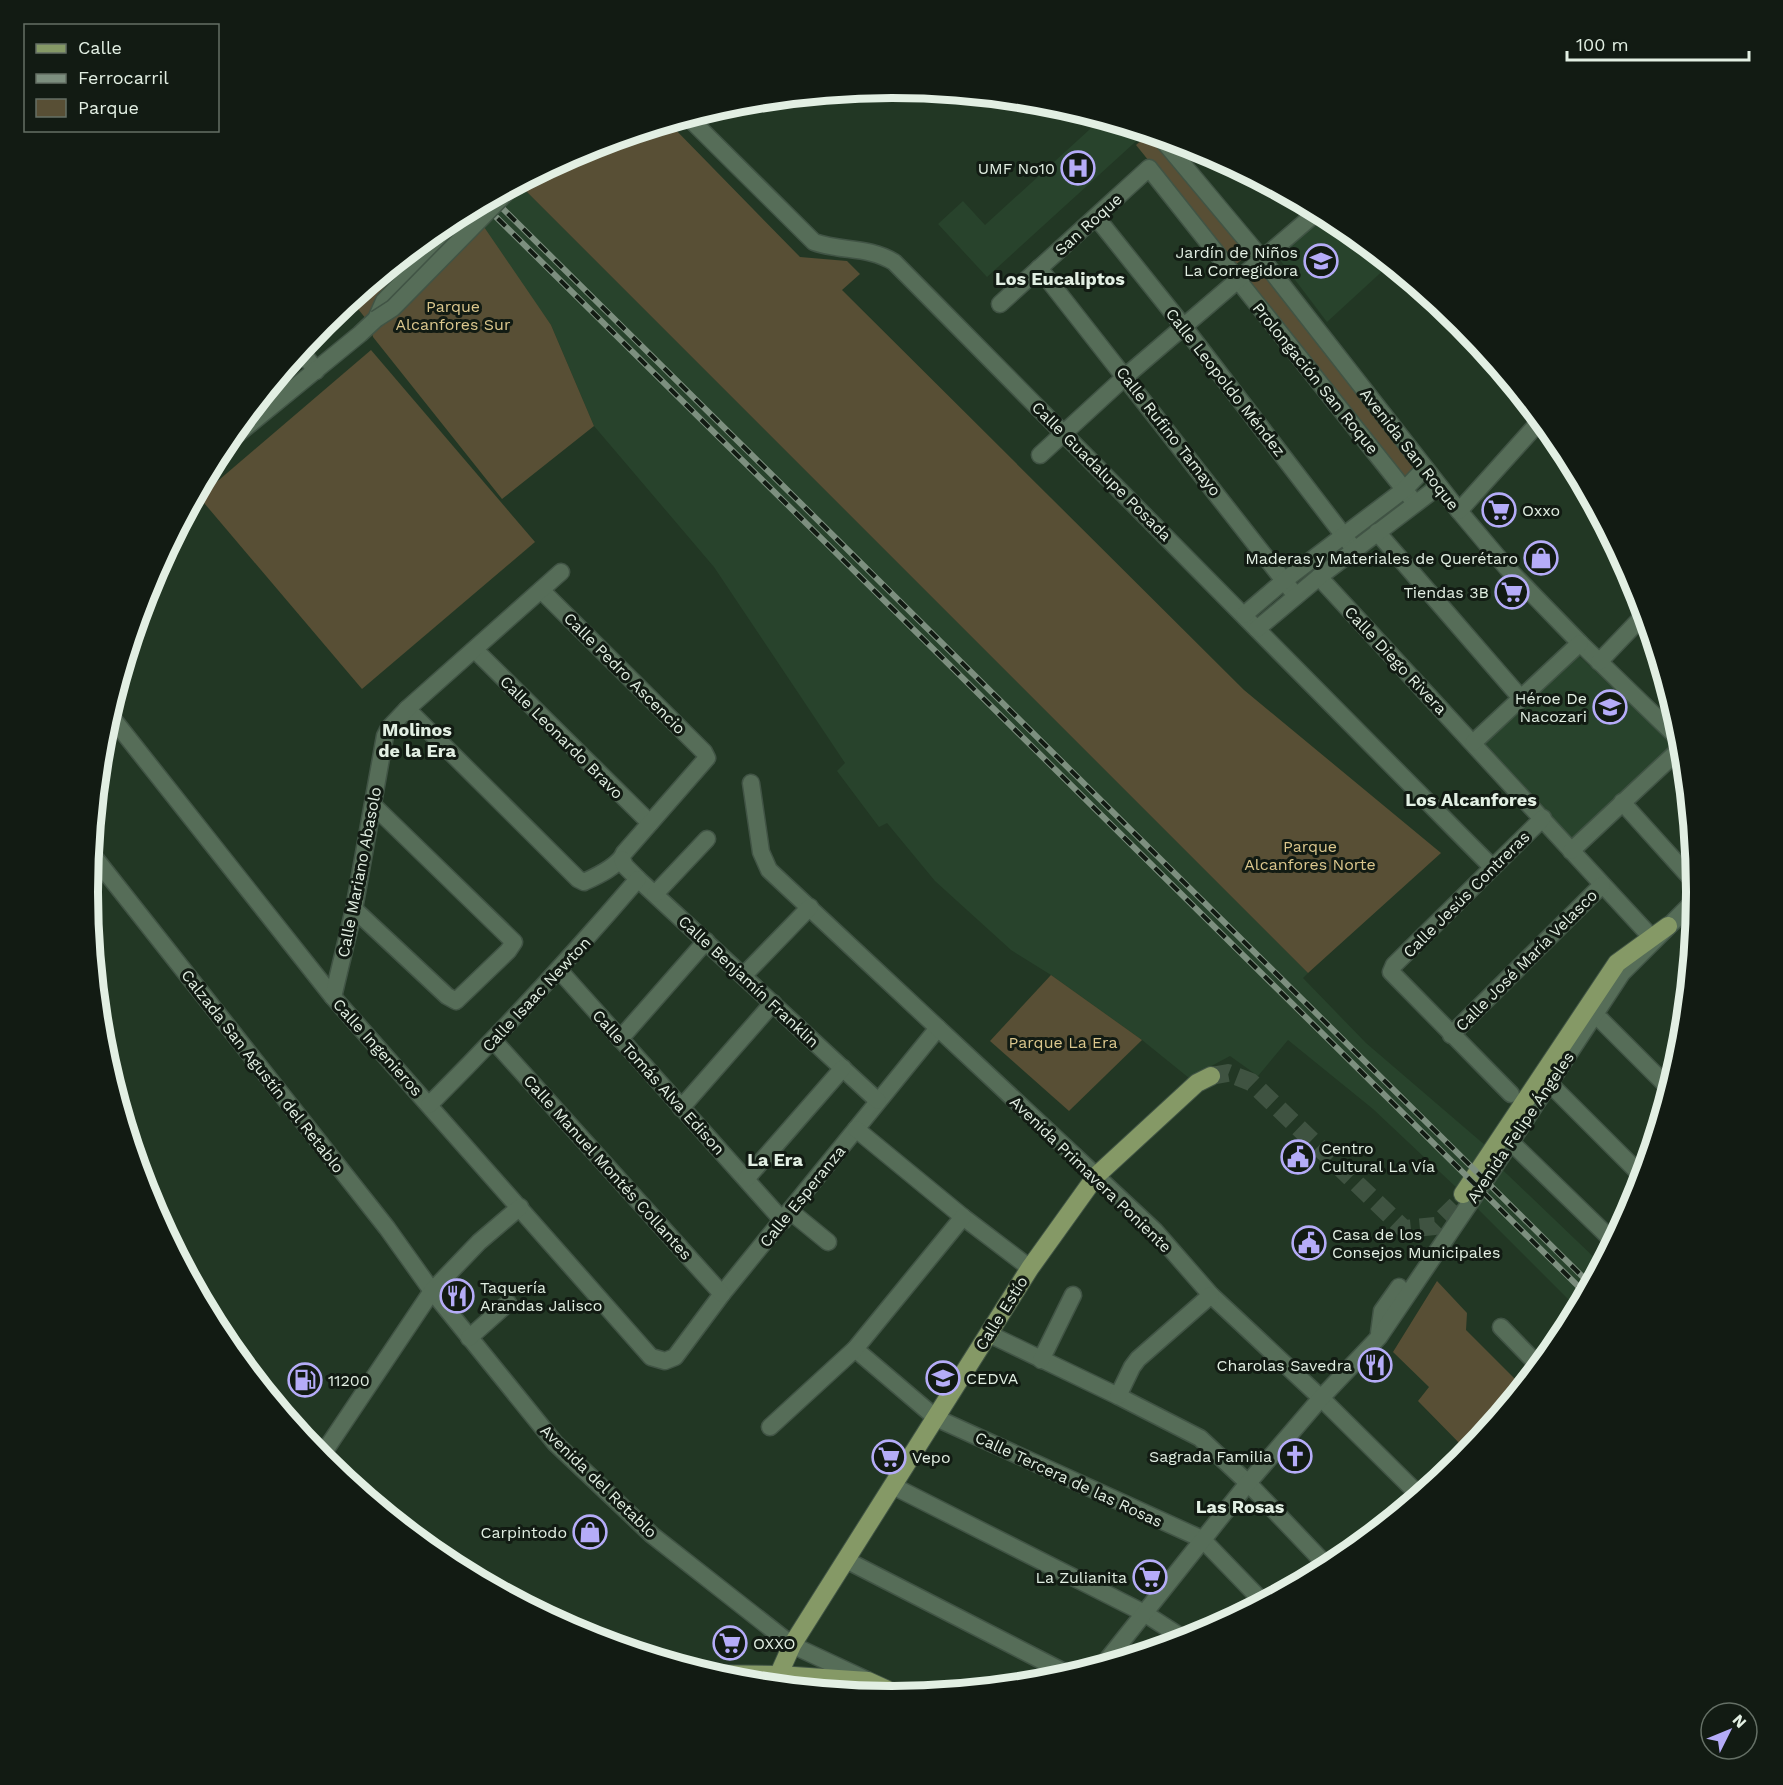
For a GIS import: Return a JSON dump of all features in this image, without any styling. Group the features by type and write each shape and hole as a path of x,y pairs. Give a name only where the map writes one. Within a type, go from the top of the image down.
{"main road":[{"name":"Avenida Felipe Ángeles","path":"1462,1194 1617,963 1668,926"},
{"name":"Calle Estío","path":"792,1645 1030,1268 1096,1176 1197,1083 1211,1076"},
{"path":"778,1678 792,1645"},
{"path":"789,1680 868,1681 880,1687"}],"street":[{"name":"Calle Guadalupe Posada","path":"695,124 814,242 825,246 880,254 894,262 1492,867"},
{"name":"Avenida San Roque","path":"1171,150 1262,259 1459,512 1507,568 1668,728"},
{"name":"San Roque","path":"1000,304 1149,168"},
{"name":"Prolongación San Roque","path":"1149,168 1410,496"},
{"path":"252,423 371,324 393,309 494,206"},
{"name":"Calle Leopoldo Méndez","path":"1096,217 1184,327 1354,549"},
{"path":"1040,455 1125,376 1310,218"},
{"path":"371,324 384,301 452,231"},
{"name":"Calle Rufino Tamayo","path":"1040,268 1296,596"},
{"path":"306,357 316,371"},
{"path":"1459,512 1534,427"},
{"path":"1257,629 1377,532 1410,496 1425,468"},
{"path":"1244,615 1343,535 1410,496 1439,486"},
{"path":"1377,532 1520,697"},
{"name":"Calle Mariano Abasolo","path":"333,997 354,909 385,736 389,728 407,709 561,572"},
{"name":"Calle Diego Rivera","path":"1319,577 1652,938"},
{"name":"Calle Pedro Ascencio","path":"541,590 704,752 707,758 650,823"},
{"path":"1599,662 1637,622"},
{"path":"1473,743 1580,643"},
{"name":"Calle Leonardo Bravo","path":"475,650 650,823"},
{"path":"407,709 578,879 584,882 622,859 624,853 650,823"},
{"name":"Calle Ingenieros","path":"116,723 333,997 651,1357 664,1361"},
{"path":"1571,851 1673,755"},
{"name":"Avenida Primavera Poniente","path":"751,783 763,860 769,870 1155,1231 1211,1295 1321,1398 1414,1490"},
{"path":"1622,802 1685,872"},
{"path":"354,909 447,996 456,1001 508,951 514,942 374,806"},
{"name":"Calle Jesús Contreras","path":"1451,1035 1391,972 1394,965 1543,818"},
{"path":"655,894 708,839"},
{"name":"Calle Benjamín Franklin","path":"622,859 625,866 638,879 878,1101"},
{"name":"Calzada San Agustín del Retablo","path":"99,863 387,1228 432,1291"},
{"name":"Calle Isaac Newton","path":"429,1104 494,1041 638,879"},
{"name":"Calle José María Velasco","path":"1451,1035 1602,885"},
{"path":"743,976 810,907"},
{"name":"Avenida Felipe Ángeles","path":"1111,1655 1248,1483 1321,1398 1379,1337 1496,1165 1622,973 1685,909"},
{"path":"620,1039 706,941"},
{"name":"Calle Tomás Alva Edison","path":"559,970 746,1179 786,1216 828,1242"},
{"path":"681,1108 773,1003"},
{"path":"1601,1020 1662,1081"},
{"name":"Calle Esperanza","path":"664,1361 675,1358 722,1294 938,1028"},
{"path":"1451,1035 1511,1094"},
{"name":"Calle Manuel Montés Collantes","path":"494,1041 722,1294"},
{"path":"746,1179 843,1068"},
{"path":"1553,1087 1635,1169"},
{"path":"856,1129 1030,1268"},
{"path":"1515,1146 1608,1236"},
{"path":"326,1449 432,1291 479,1242 520,1207"},
{"path":"770,1426 855,1349 963,1216"},
{"path":"1379,1337 1382,1311 1407,1276"},
{"name":"Avenida del Retablo","path":"432,1291 547,1434 652,1535 792,1645 868,1681"},
{"path":"1041,1360 1073,1295"},
{"path":"1118,1396 1138,1359 1211,1295"},
{"path":"469,1338 508,1303"},
{"path":"1501,1327 1533,1360"},
{"path":"989,1334 1200,1438 1248,1483 1321,1560"},
{"name":"Calle Tercera de las Rosas","path":"855,1349 936,1418 1202,1539"},
{"path":"893,1486 1144,1613 1176,1633"},
{"path":"1202,1539 1258,1597"},
{"path":"846,1560 1057,1668"}],"shaded area":[{"name":"UMF No10","path":"1094,125 1139,139 987,277 938,224 963,201 985,225"},
{"path":"524,189 1308,973 1303,978 1366,1043 1486,1146 1486,1154 1596,1259 1571,1302 1459,1190 1373,1109 1288,1040 1258,1076 1230,1056 1189,1078 1142,1040 1051,975 1011,950 935,881 887,823 879,827 837,771 845,763 714,567 594,426 551,325 473,218"},
{"path":"1312,219 1384,270 1327,322 1274,252"},
{"path":"1578,655 1671,742 1672,747 1572,838 1484,742"}],"green space":[{"name":"Parque Alcanfores Norte","path":"675,129 800,257 847,261 860,274 842,290 1244,690 1441,853 1308,973 524,189 588,159"},
{"path":"1142,140 1159,145 1251,252 1234,266 1136,145"},
{"name":"Parque Alcanfores Sur","path":"475,217 482,224 551,325 594,426 502,499 373,337 370,324 356,307 408,263"},
{"path":"1261,262 1417,466 1401,479 1242,276"},
{"path":"371,350 535,542 362,689 201,500 207,490"},
{"name":"Parque La Era","path":"1051,975 1142,1040 1069,1111 990,1041"},
{"path":"1437,1281 1467,1313 1466,1330 1517,1381 1461,1445 1418,1401 1429,1387 1393,1352"}],"tunnel":[{"path":"1211,1076 1228,1073 1251,1082 1404,1229 1435,1226 1456,1205 1463,1194"}],"railway":[{"path":"498,204 1585,1279"},
{"path":"488,209 1580,1288"}],"place":[{"name":"UMF No10","path":"1078,168"},
{"name":"Jardín de Niños La Corregidora","path":"1321,261"},
{"name":"Oxxo","path":"1499,510"},
{"name":"Maderas y Materiales de Querétaro","path":"1541,558"},
{"name":"Tiendas 3B","path":"1512,592"},
{"name":"Héroe De Nacozari","path":"1610,707"},
{"name":"Centro Cultural La Vía","path":"1298,1157"},
{"name":"Casa de los Consejos Municipales","path":"1309,1243"},
{"name":"Taquería Arandas Jalisco","path":"457,1296"},
{"name":"Charolas Savedra","path":"1375,1365"},
{"name":"CEDVA","path":"943,1378"},
{"name":"11200","path":"305,1380"},
{"name":"Sagrada Familia","path":"1295,1456"},
{"name":"Vepo","path":"889,1457"},
{"name":"Carpintodo","path":"590,1532"},
{"name":"La Zulianita","path":"1150,1577"},
{"name":"OXXO","path":"730,1643"}],"district":[{"name":"Los Eucaliptos","path":"1060,279"},
{"name":"Molinos de la Era","path":"417,740"},
{"name":"Los Alcanfores","path":"1471,800"},
{"name":"La Era","path":"775,1160"},
{"name":"Las Rosas","path":"1240,1507"}]}
